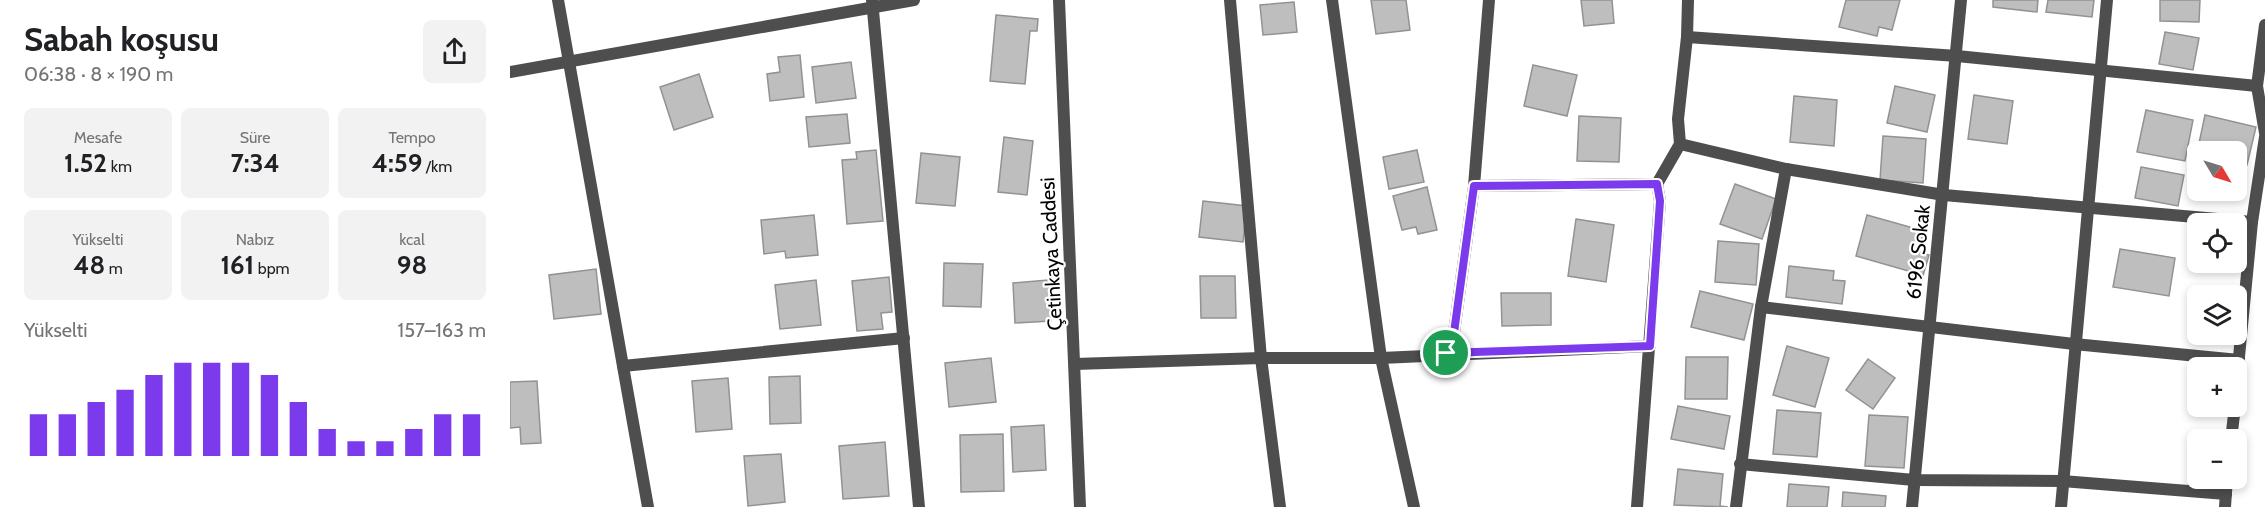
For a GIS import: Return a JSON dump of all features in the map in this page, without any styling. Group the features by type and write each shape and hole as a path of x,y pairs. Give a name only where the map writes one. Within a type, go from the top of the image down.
{"street":[{"path":"558,0 648,507"},
{"path":"510,72 872,3 914,0"},
{"name":"Çetinkaya Caddesi","path":"1059,0 1076,364 1080,507"},
{"path":"1230,0 1261,358 1280,507"},
{"path":"1332,0 1381,358 1414,507"},
{"path":"1446,353 1453,340 1474,186 1489,0"},
{"path":"1637,507 1660,201 1657,184 1680,144 1678,119 1687,37 1688,0"},
{"name":"6196 Sokak","path":"1911,507 1944,195 1961,0"},
{"path":"2061,507 2107,0"},
{"path":"872,3 919,507"},
{"path":"2239,357 2252,222 2265,135 2257,86 2265,25"},
{"path":"1687,37 1957,57 2257,86"},
{"path":"1680,144 1786,169 1944,195 2252,222"},
{"path":"1736,507 1761,306 1786,169"},
{"path":"1474,186 1657,184"},
{"path":"1761,306 2074,344 2208,357"},
{"path":"622,366 904,338"},
{"path":"1076,364 1261,358 1381,358 1446,353 1650,346"},
{"path":"1740,464 1914,480 2062,481 2225,501"}],"building":[{"path":"1371,0 1406,0 1410,30 1376,34"},
{"path":"1581,0 1612,0 1614,23 1584,26"},
{"path":"1846,0 1900,0 1892,30 1879,27 1877,36 1839,27"},
{"path":"1993,0 2038,0 2037,12 1993,7"},
{"path":"2048,0 2094,0 2092,17 2046,12"},
{"path":"2160,0 2200,0 2199,22 2160,21"},
{"path":"1294,2 1297,32 1263,35 1260,5"},
{"path":"996,15 1038,19 1037,31 1030,31 1025,84 990,81"},
{"path":"2165,32 2199,38 2193,70 2159,64"},
{"path":"800,55 804,97 770,101 767,74 780,72 778,57"},
{"path":"851,62 856,98 816,103 812,67"},
{"path":"1533,65 1577,75 1567,116 1524,106"},
{"path":"699,74 713,117 674,130 660,87"},
{"path":"1895,86 1935,95 1927,132 1887,123"},
{"path":"1974,95 2013,101 2007,144 1968,139"},
{"path":"1794,96 1837,100 1834,146 1790,142"},
{"path":"2146,110 2193,120 2189,141 2187,141 2185,161 2137,152"},
{"path":"847,114 850,143 809,147 806,117"},
{"path":"2205,115 2256,127 2247,165 2247,141 2200,141"},
{"path":"1579,116 1621,118 1619,162 1577,161"},
{"path":"1883,136 1926,139 1923,183 1880,180"},
{"path":"1004,137 1033,141 1027,195 998,192"},
{"path":"876,150 883,221 847,224 842,160 857,159 856,152"},
{"path":"1417,150 1424,182 1389,189 1383,157"},
{"path":"921,153 960,157 955,206 916,203"},
{"path":"2141,167 2184,175 2178,206 2135,198"},
{"path":"1735,184 1776,199 1762,239 1720,224"},
{"path":"1427,187 1437,230 1418,234 1416,227 1402,230 1393,196"},
{"path":"1203,201 1247,206 1243,242 1199,237"},
{"path":"814,215 818,255 786,258 785,251 764,254 761,220"},
{"path":"1867,215 1924,231 1918,252 1929,255 1922,279 1911,276 1912,272 1856,256"},
{"path":"1576,219 1614,225 1606,282 1568,276"},
{"path":"1718,241 1759,244 1756,285 1715,282"},
{"path":"2120,249 2175,258 2169,296 2113,287"},
{"path":"944,263 983,264 981,307 943,306"},
{"path":"1789,266 1834,271 1833,280 1845,281 1842,304 1786,297"},
{"path":"596,269 601,314 554,319 549,275"},
{"path":"1200,276 1235,276 1236,318 1201,318"},
{"path":"889,277 892,312 881,313 883,329 857,331 852,281"},
{"path":"816,280 821,325 780,329 775,285"},
{"path":"1048,280 1051,321 1015,323 1013,283"},
{"path":"1700,291 1753,304 1744,340 1691,327"},
{"path":"1501,293 1551,293 1551,325 1502,326"},
{"path":"1787,346 1829,358 1815,407 1773,395"},
{"path":"1686,357 1728,357 1727,399 1685,399"},
{"path":"991,358 996,402 949,407 945,363"},
{"path":"1868,359 1895,378 1873,409 1846,390"},
{"path":"800,376 801,423 770,424 769,377"},
{"path":"728,378 732,429 696,432 692,381"},
{"path":"537,381 541,443 521,444 520,427 510,428 510,382"},
{"path":"1678,406 1730,416 1724,449 1671,439"},
{"path":"1777,410 1821,413 1817,457 1773,454"},
{"path":"1869,415 1908,417 1904,468 1865,466"},
{"path":"1044,425 1046,470 1013,472 1011,427"},
{"path":"1003,434 1004,491 961,492 960,435"},
{"path":"885,442 889,496 843,499 839,446"},
{"path":"781,454 785,502 748,506 744,456"},
{"path":"1678,469 1723,474 1720,506 1728,507 1674,505"},
{"path":"1789,484 1829,487 1827,507 1787,507"},
{"path":"1843,492 1886,496 1885,507 1842,507"}],"route":[{"path":"1657,184 1660,201 1650,346 1446,353 1453,340 1474,186 1657,184"}]}
